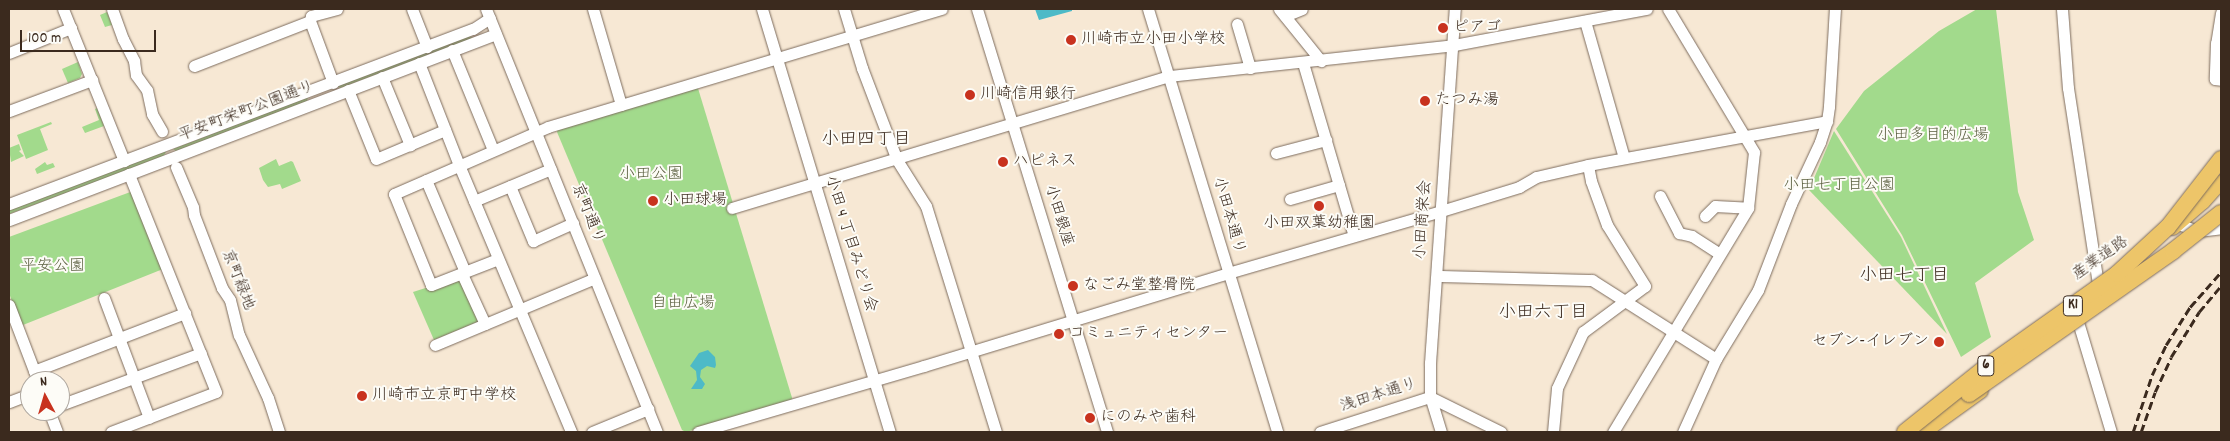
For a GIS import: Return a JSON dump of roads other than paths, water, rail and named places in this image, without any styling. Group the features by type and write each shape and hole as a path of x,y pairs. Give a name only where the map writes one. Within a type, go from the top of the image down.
{"highway":[{"name":"K1","path":"1905,432 1990,364 2117,274 2168,227 2221,159"},
{"name":"K1","path":"1920,432 1992,377 2180,246 2221,213"}],"main road":[{"name":"産業道路","path":"1900,432 2072,300 2178,224 2221,182"},
{"name":"6","path":"1924,432 2004,374 2165,264 2182,250 2221,204"}],"street":[{"path":"63,9 124,161"},
{"path":"112,9 123,39 134,61 136,75 147,90 152,114 162,131"},
{"path":"333,83 310,21 311,16 337,9"},
{"path":"412,9 427,47"},
{"path":"593,9 621,105"},
{"name":"小田 4 丁目みどり会","path":"762,9 890,432"},
{"path":"844,9 897,160 926,206 996,432"},
{"path":"498,259 431,286 394,194 536,132 942,9"},
{"name":"小田銀座","path":"977,9 1107,432"},
{"name":"小田本通り","path":"1148,9 1277,432"},
{"path":"1302,9 1282,12 1321,61"},
{"name":"小田商栄会","path":"1441,432 1430,397 1430,363 1454,45 1455,9"},
{"path":"732,208 897,160 1169,76 1303,63 1454,45 1647,9"},
{"path":"1612,432 1748,208 1754,152 1668,9"},
{"path":"1683,432 1716,359 1758,290 1791,204 1827,121 1835,9"},
{"path":"2062,9 2068,88 2098,283"},
{"name":"平安町栄町公園通り","path":"9,204 473,29 488,11"},
{"name":"京町通り","path":"488,11 657,432"},
{"path":"2221,14 2216,43 2215,79 2221,80"},
{"path":"194,66 310,21"},
{"path":"1585,21 1624,158"},
{"path":"1236,24 1250,68"},
{"path":"9,53 71,28"},
{"name":"平安町栄町公園通り","path":"9,220 496,34"},
{"path":"452,50 493,150"},
{"path":"419,63 459,165 570,432"},
{"path":"1303,63 1354,236"},
{"path":"382,77 410,145"},
{"path":"9,111 92,80"},
{"path":"348,90 376,159 446,130"},
{"path":"698,432 721,429 874,380 1073,321 1228,272 1518,188 1536,177 1624,158 1827,121"},
{"path":"1276,154 1326,140"},
{"path":"1553,432 1557,388 1583,332 1624,300 1646,286 1607,225 1590,181 1588,165"},
{"name":"京町緑地","path":"176,167 193,207 194,215 222,288 230,300 239,335 268,398 279,432"},
{"path":"474,201 551,169"},
{"path":"111,432 216,392 129,174"},
{"path":"426,180 484,324"},
{"path":"1290,199 1339,185"},
{"path":"510,186 533,241 573,223"},
{"path":"1660,196 1679,233 1692,236 1720,254"},
{"path":"1705,216 1715,206 1748,208"},
{"path":"2178,224 2198,231 2221,228"},
{"path":"1437,276 1592,280 1716,359"},
{"path":"435,345 595,278"},
{"path":"104,298 148,418"},
{"path":"2072,300 2111,432"},
{"path":"9,304 34,371"},
{"path":"47,371 119,338 185,313"},
{"path":"70,401 201,353"},
{"name":"浅田本通り","path":"1320,432 1430,397 1501,432"},
{"path":"592,432 648,409"}],"water":[{"path":"1035,9 1072,9 1072,11 1039,20"},
{"path":"708,350 715,357 715,368 707,366 701,370 700,377 705,384 702,389 691,389 697,380 696,371 690,366 699,353"}],"railway":[{"path":"2133,432 2152,375 2166,345 2190,307 2221,272"},
{"path":"2141,432 2155,392 2171,357 2199,312 2221,286"}],"place":[{"name":"ピアゴ","path":"1443,28"},
{"name":"川崎市立小田小学校","path":"1071,40"},
{"name":"川崎信用銀行","path":"970,95"},
{"name":"たつみ湯","path":"1425,101"},
{"name":"ハピネス","path":"1003,162"},
{"name":"小田球場","path":"653,201"},
{"name":"小田双葉幼稚園","path":"1319,206"},
{"name":"なごみ堂整骨院","path":"1073,286"},
{"name":"コミュニティセンター","path":"1059,334"},
{"name":"セブン-イレブン","path":"1939,342"},
{"name":"川崎市立京町中学校","path":"362,396"},
{"name":"にのみや歯科","path":"1090,418"}],"district":[{"name":"小田四丁目","path":"866,141"},
{"name":"小田七丁目","path":"1904,277"},
{"name":"小田六丁目","path":"1543,314"}],"park label":[{"name":"小田多目的広場","path":"1933,136"},
{"name":"小田公園","path":"651,175"},
{"name":"小田七丁目公園","path":"1839,186"},
{"name":"平安公園","path":"53,267"},
{"name":"自由広場","path":"683,304"}]}
